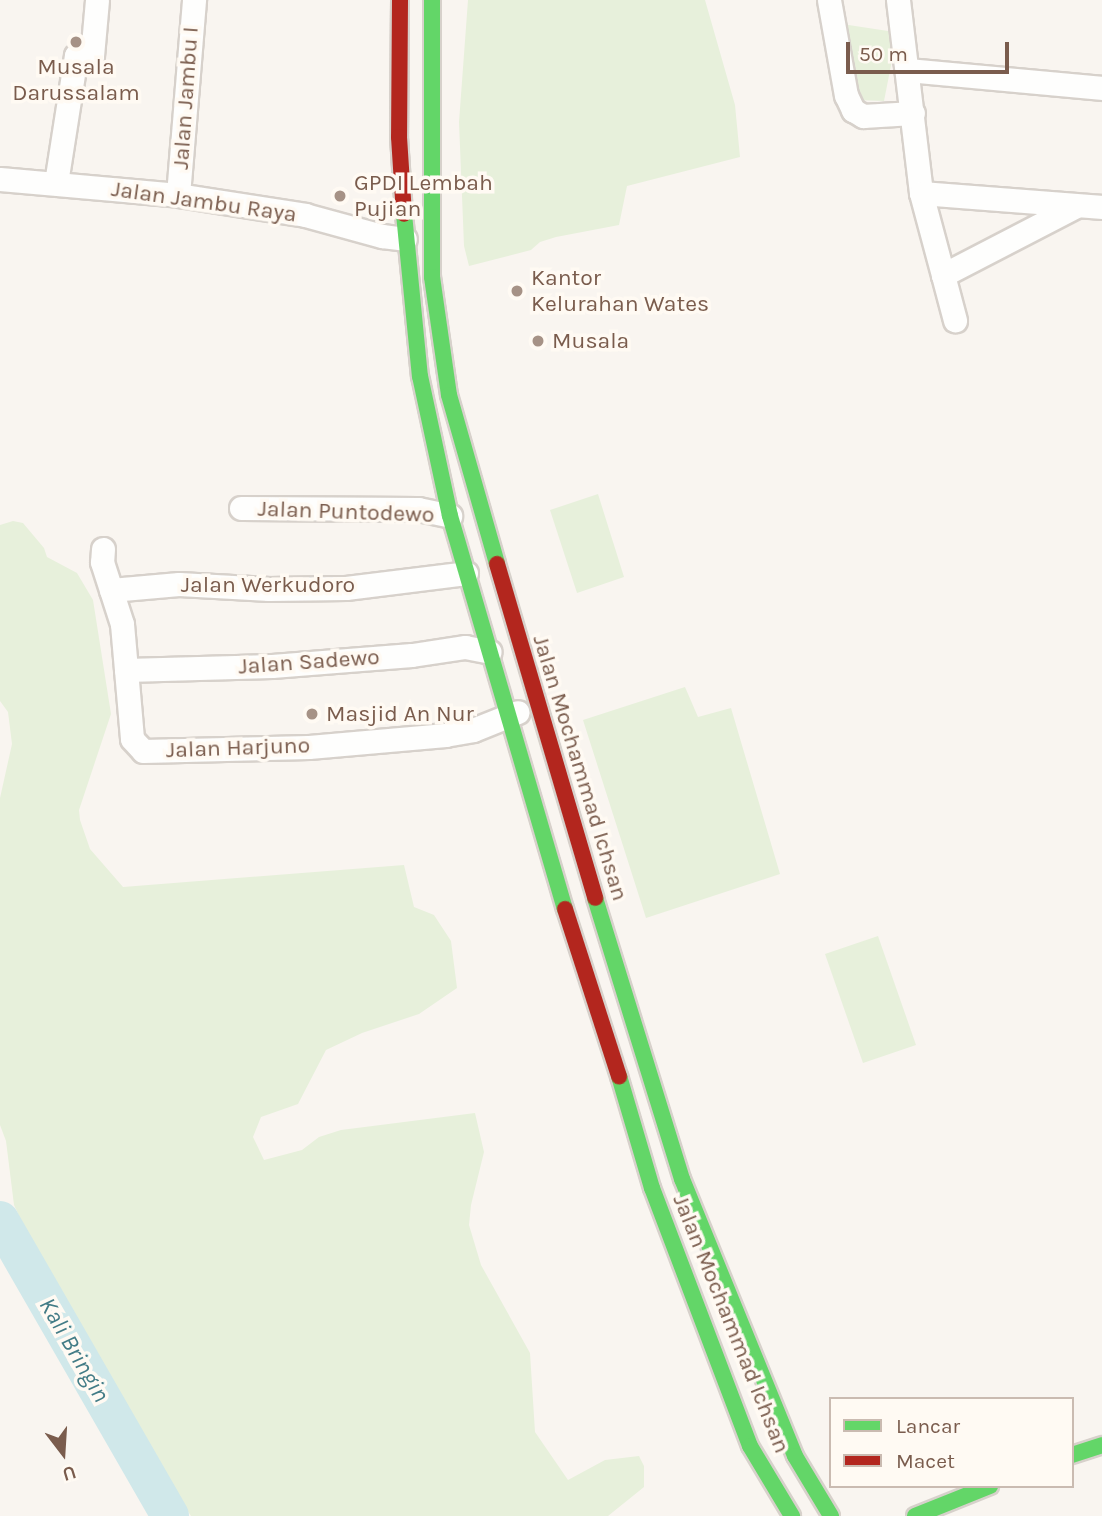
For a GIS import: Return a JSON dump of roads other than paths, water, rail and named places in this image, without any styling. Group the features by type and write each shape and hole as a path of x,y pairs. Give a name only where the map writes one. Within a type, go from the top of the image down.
{"main road":[{"name":"Jalan Mochammad Ichsan","path":"400,0 400,137 405,239 420,376 450,516 536,817 640,1141 652,1188 750,1446 792,1516"},
{"name":"Jalan Mochammad Ichsan","path":"432,0 432,277 449,395 536,703 682,1179 795,1456 831,1516"},
{"path":"400,137 430,135"},
{"path":"1074,1454 1102,1445"},
{"path":"915,1516 985,1488"}],"street":[{"path":"56,183 76,56 92,56 97,0"},
{"name":"Jalan Jambu I","path":"178,195 194,0"},
{"path":"829,0 846,95 853,110 863,116 913,113"},
{"path":"898,0 921,192 955,320"},
{"path":"908,70 1102,88"},
{"name":"Jalan Jambu Raya","path":"0,178 178,195 305,215 382,236 405,239"},
{"path":"921,192 1102,207"},
{"path":"943,275 1076,206"},
{"name":"Jalan Puntodewo","path":"241,508 418,509 450,516"},
{"name":"Jalan Harjuno","path":"103,549 102,562 122,624 132,739 143,751 309,747 445,736 473,730 536,703"},
{"name":"Jalan Werkudoro","path":"111,590 179,584 269,589 346,588 466,573"},
{"name":"Jalan Sadewo","path":"126,670 271,666 465,648 490,652"}],"waterway":[{"name":"Kali Bringin","path":"0,1220 170,1516"}],"place":[{"name":"Musala Darussalam","path":"76,42"},
{"name":"GPDI Lembah Pujian","path":"340,196"},
{"name":"Kantor Kelurahan Wates","path":"517,291"},
{"name":"Musala","path":"538,341"},
{"name":"Masjid An Nur","path":"312,714"}]}
